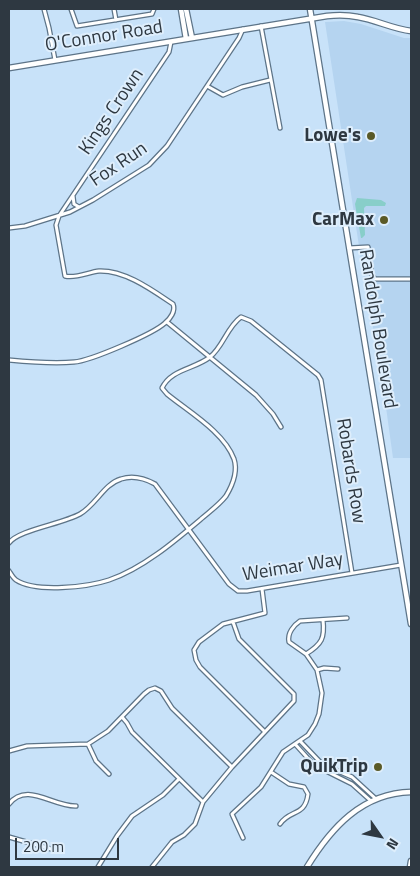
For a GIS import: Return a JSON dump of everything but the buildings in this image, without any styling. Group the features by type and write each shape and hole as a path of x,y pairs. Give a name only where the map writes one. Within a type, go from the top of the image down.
{"street":[{"path":"44,9 50,28 55,60"},
{"path":"71,9 77,26 152,14 154,9"},
{"path":"114,9 116,20"},
{"path":"180,9 189,38"},
{"path":"186,9 189,38"},
{"name":"Randolph Boulevard","path":"310,9 411,624"},
{"name":"O'Connor Road","path":"9,68 337,15 351,16 411,31"},
{"path":"261,26 280,128"},
{"name":"Fox Run","path":"9,228 24,226 59,216 80,207 155,160 167,146 239,38 243,29"},
{"name":"Kings Crown","path":"59,216 169,52 172,41"},
{"path":"207,86 223,95 242,87 270,80"},
{"path":"72,196 74,204 80,207"},
{"path":"9,360 49,363 75,362 138,339 167,322 173,312 173,304 138,282 121,275 102,271 71,277 65,276 56,224 59,216"},
{"path":"349,248 368,247 372,275 375,279 411,279"},
{"name":"Robards Row","path":"209,358 235,321 241,317 251,322 318,375 321,380 352,573"},
{"path":"167,322 256,395 273,414 281,427"},
{"path":"10,572 16,579 22,582 40,587 70,586 108,580 130,571 145,562 215,507 226,495 234,475 234,460 225,442 218,435 162,388 170,377 209,358"},
{"path":"9,543 11,539 22,533 58,523 81,514 115,482 130,477 147,480 155,484 162,491 188,530"},
{"name":"Weimar Way","path":"188,530 234,590 242,592 401,565"},
{"path":"262,589 265,613 223,624 199,642 194,655 200,667 264,732"},
{"path":"243,838 232,814 255,794 283,752 311,731 319,714 322,693 316,670 306,654 289,642 288,638 295,624 300,621 347,618"},
{"path":"306,654 318,646 324,637 323,620"},
{"path":"152,867 172,842 184,835 195,824 204,802 232,766 294,700 294,697 239,639 233,622"},
{"path":"316,670 324,668 338,669"},
{"path":"9,751 27,746 88,744 108,731 149,690 155,688 160,691 172,708 232,766"},
{"path":"122,717 128,723 132,732 204,802"},
{"path":"300,741 322,764 352,777 376,799"},
{"path":"88,744 96,761 109,774"},
{"path":"295,744 314,765 352,784 371,801"},
{"path":"271,772 289,784 304,787 308,794 307,801 302,810 288,816 280,824"},
{"path":"98,867 132,816 163,795 179,779"},
{"path":"307,867 334,828 350,814 376,799 393,793 411,792"},
{"path":"9,804 18,795 26,794 36,795 69,806 76,806"},
{"path":"9,837 51,849"},
{"path":"410,867 411,862"}],"shaded area":[{"path":"344,21 361,24 404,38 411,38 411,458 393,458 380,364 365,286 325,22"},
{"path":"357,198 381,200 386,203 385,206 366,206 364,208 365,235 362,238 355,204"}],"place":[{"name":"Lowe's","path":"371,136"},
{"name":"CarMax","path":"384,220"},
{"name":"QuikTrip","path":"378,767"}]}
